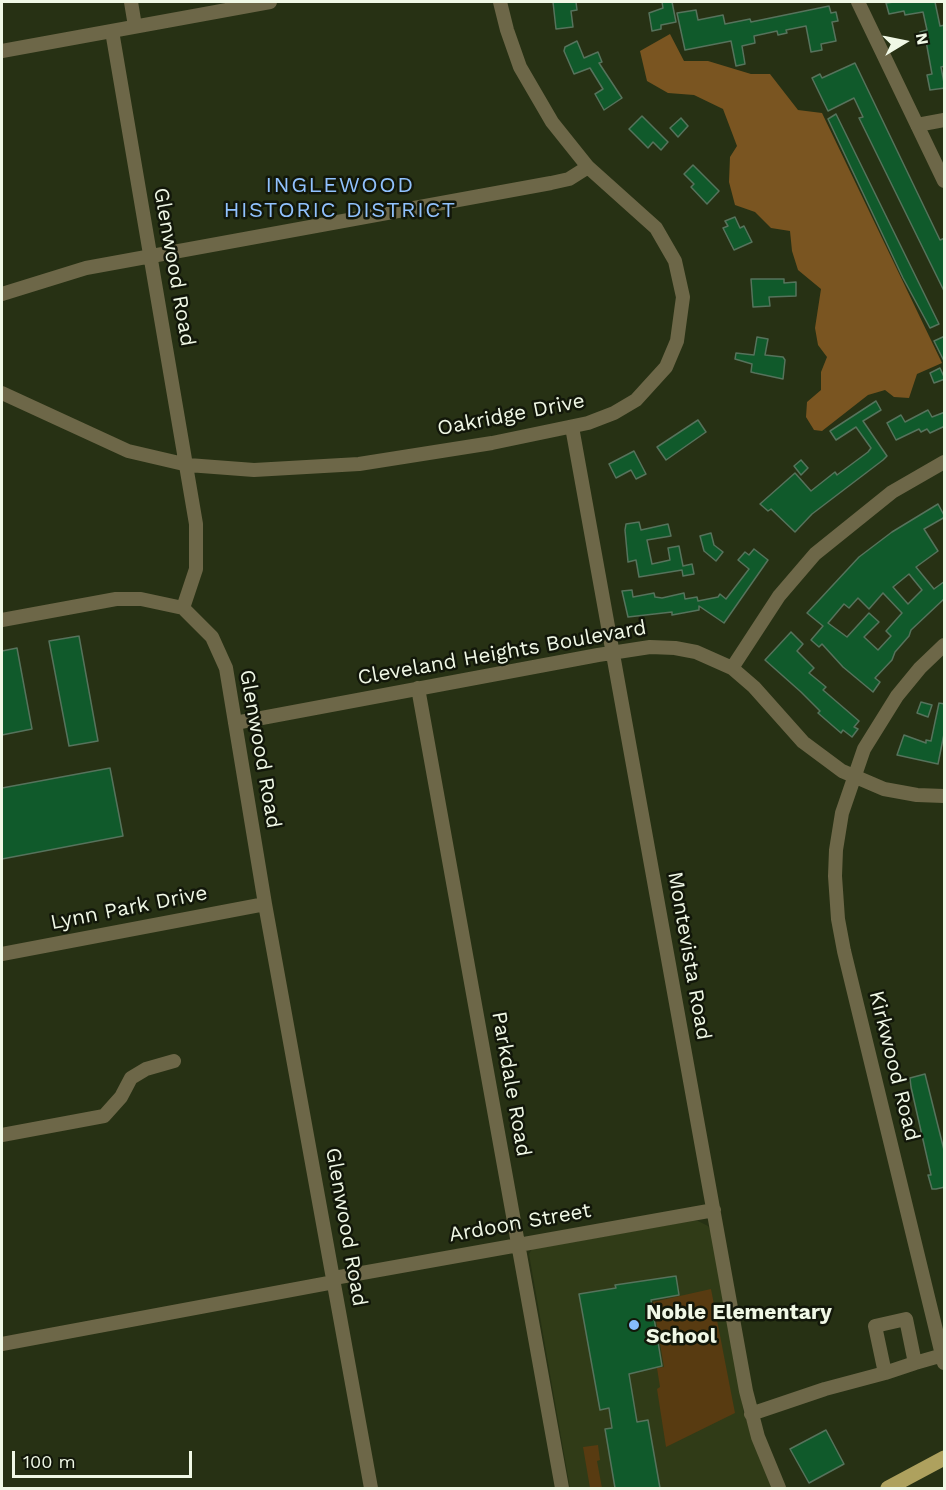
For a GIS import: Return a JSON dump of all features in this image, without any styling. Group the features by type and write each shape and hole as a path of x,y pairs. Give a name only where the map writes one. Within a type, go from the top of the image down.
{"main road":[{"path":"888,1488 945,1458"}],"street":[{"path":"131,2 135,26"},
{"path":"2,51 270,2"},
{"name":"Oakridge Drive","path":"2,393 107,444 188,465 254,470 359,464 572,427 614,413 646,392 670,360 683,314 679,273 663,236 639,210 588,167 565,141 529,85 511,44 500,2"},
{"path":"858,2 945,181"},
{"name":"Glenwood Road","path":"112,31 188,465 197,545 191,588 183,608 212,637 220,650 226,668 265,904 371,1488"},
{"path":"918,125 945,120"},
{"path":"2,294 86,268 151,254 547,184 568,179 588,167"},
{"name":"Montevista Road","path":"572,427 751,1414 780,1488"},
{"path":"732,668 779,596 816,554 892,492 945,462"},
{"path":"2,620 116,599 150,600 183,608"},
{"name":"Kirkwood Road","path":"944,1359 838,919 836,850 842,813 864,749 888,708 920,668 945,645"},
{"name":"Cleveland Heights Boulevard","path":"235,723 614,653 650,647 675,648 696,652 732,668 754,687 803,742 826,761 853,777 901,792 945,796"},
{"name":"Parkdale Road","path":"418,688 562,1488"},
{"name":"Lynn Park Drive","path":"2,954 265,904"},
{"path":"2,1135 104,1116 121,1097 131,1078 146,1069 174,1061"},
{"name":"Ardoon Street","path":"2,1344 519,1244 714,1210"},
{"path":"885,1373 875,1326 906,1319 915,1363"},
{"path":"751,1414 825,1389 915,1363 944,1359"}],"shaded area":[{"path":"670,34 684,61 708,61 751,74 770,74 798,110 822,113 942,363 917,374 909,398 894,397 885,390 868,395 822,431 814,430 806,417 807,402 821,390 821,372 827,357 818,345 815,328 821,289 798,270 792,251 790,231 771,228 755,212 735,205 729,182 730,157 737,146 723,109 694,95 668,93 647,81 640,51"},
{"name":"Noble Elementary School","path":"692,1221 708,1226 711,1232 744,1414 772,1488 570,1488 529,1254 532,1249"},
{"path":"711,1289 735,1413 666,1447 657,1389 660,1387 657,1368 664,1367 653,1302"},
{"path":"598,1445 600,1460 597,1461 602,1488 590,1488 583,1447"}],"building":[{"path":"553,2 576,2 577,10 571,11 573,27 556,29"},
{"path":"662,2 672,2 676,22 661,25 661,29 652,31 649,13 663,8"},
{"path":"935,2 940,26 945,25 945,66 941,67 945,88 930,90 927,75 932,74 926,41 922,42 920,32 927,30 923,12 905,15 904,11 889,14 886,3"},
{"path":"829,6 831,13 836,12 838,21 832,22 836,41 821,44 822,50 811,52 806,26 786,30 787,33 778,35 777,31 754,36 755,43 742,46 745,64 736,66 731,41 685,50 677,13 696,10 698,20 723,15 725,24 750,19 751,22"},
{"path":"577,41 584,58 598,52 602,62 599,63 622,98 604,110 595,94 603,89 590,68 574,74 564,51 565,47"},
{"path":"855,63 940,240 945,238 945,293 859,118 863,117 854,98 828,111 812,78 820,74 822,78"},
{"path":"836,114 939,324 930,328 903,278 828,119"},
{"path":"642,116 668,142 661,150 653,142 648,148 629,129"},
{"path":"681,118 688,126 678,137 670,128"},
{"path":"693,165 719,191 707,204 691,187 694,184 684,174"},
{"path":"735,217 740,228 744,226 752,242 734,250 723,228 728,226 725,221"},
{"path":"751,279 784,279 784,283 796,282 796,296 769,297 770,306 753,307"},
{"path":"945,336 945,363 934,341"},
{"path":"757,337 768,339 765,355 783,357 785,360 783,379 751,372 752,364 735,359 736,353 754,355"},
{"path":"940,368 945,379 934,383 930,373"},
{"path":"876,401 881,410 863,421 887,456 883,460 812,514 795,532 771,509 768,511 760,504 795,473 811,491 835,472 837,475 868,452 871,448 856,427 836,440 830,431"},
{"path":"928,410 932,417 945,412 945,426 930,433 927,429 921,432 919,429 896,440 887,423 901,415 905,422"},
{"path":"698,420 706,432 666,460 657,447"},
{"path":"634,451 646,474 636,479 631,470 616,478 609,464"},
{"path":"801,460 808,468 801,475 794,466"},
{"path":"938,504 945,517 924,529 938,551 916,567 934,589 945,581 945,598 911,630 892,660 875,678 880,682 873,692 843,667 822,644 819,647 811,640 823,626 807,613 859,557 892,532","holes":["909,574 922,590 908,604 893,587","883,593 902,613 886,631 891,636 878,650 864,637 879,622 869,613 847,637 828,623 844,604 849,608 858,598 869,609"]},
{"path":"639,522 641,530 668,524 671,536 647,540 652,564 670,560 668,548 679,546 683,566 692,564 694,574 683,576 682,570 639,577 636,560 628,562 625,530 626,524"},
{"path":"711,533 714,545 723,552 716,561 704,551 700,536"},
{"path":"754,549 768,560 724,623 699,606 699,610 672,615 672,612 628,617 622,591 632,590 633,597 654,593 655,597 662,598 684,593 685,599 697,597 698,601 718,597 720,594 726,599 749,569 738,560 745,552 749,555"},
{"path":"791,632 803,644 797,651 814,668 809,673 826,687 823,690 859,721 854,727 858,729 852,737 843,730 841,733 818,713 820,711 765,660"},
{"path":"79,636 98,741 69,746 49,641"},
{"path":"17,648 32,729 2,735 2,651"},
{"path":"921,702 932,705 928,717 917,713"},
{"path":"939,703 945,704 945,729 938,764 897,755 904,735 926,743 926,740 931,741"},
{"path":"110,768 123,836 2,859 2,788"},
{"path":"925,1074 945,1154 945,1187 936,1189 932,1189 928,1175 931,1175 910,1078"},
{"path":"676,1276 679,1295 651,1300 662,1366 629,1374 637,1422 648,1420 660,1488 615,1488 605,1429 612,1428 609,1408 600,1410 579,1294 616,1288 615,1285"},
{"path":"826,1430 844,1464 809,1483 790,1449"}],"place":[{"name":"Noble Elementary School","path":"634,1325"}],"district":[{"name":"INGLEWOOD HISTORIC DISTRICT","path":"340,198"}]}
